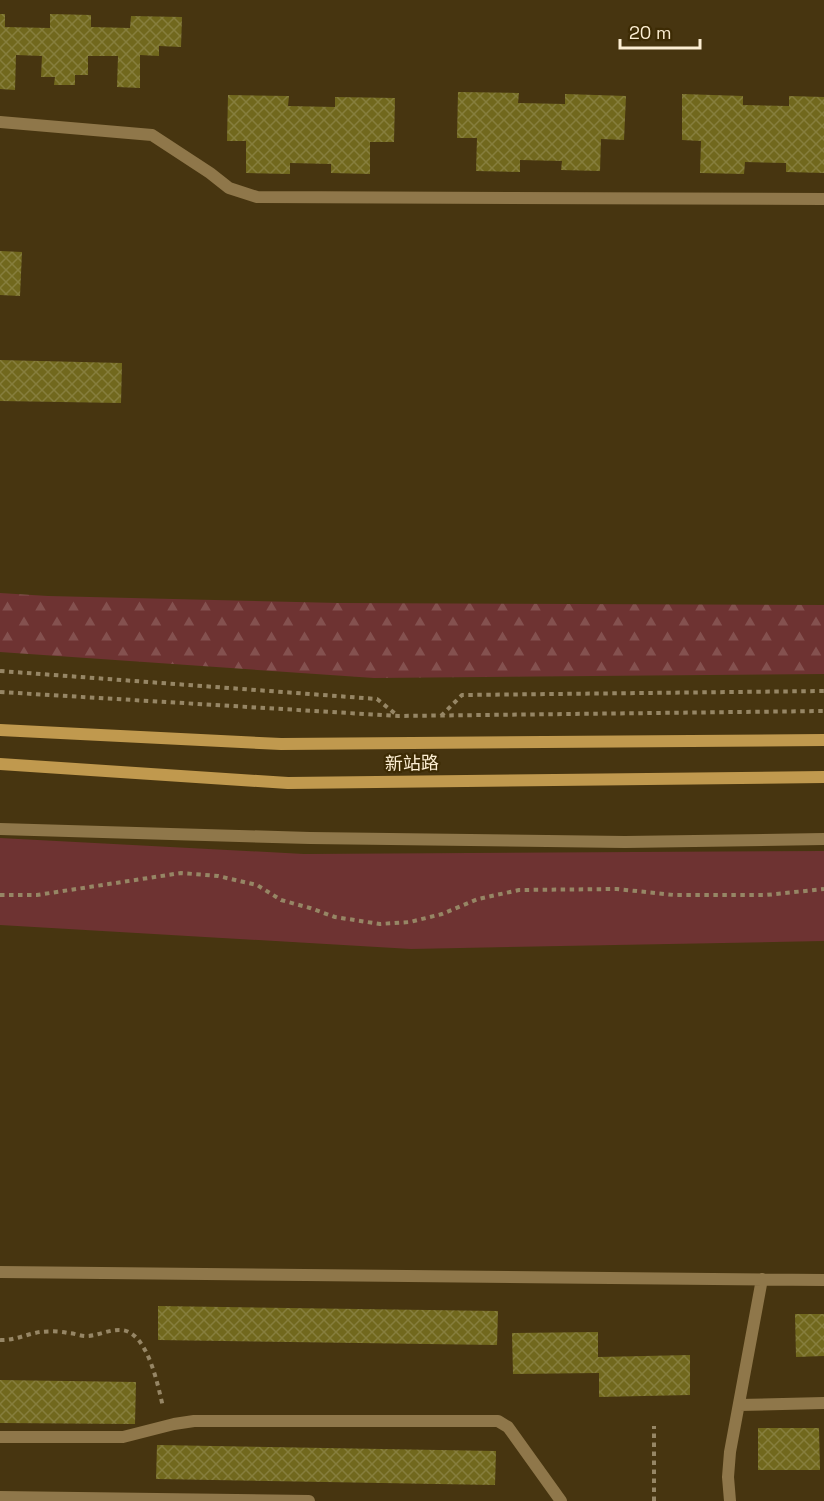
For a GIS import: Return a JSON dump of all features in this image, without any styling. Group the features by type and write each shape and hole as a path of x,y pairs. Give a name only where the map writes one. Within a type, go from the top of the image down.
{"street":[{"name":"新站路","path":"0,730 280,744 824,740"},
{"name":"新站路","path":"0,764 288,783 824,777"}],"lane":[{"path":"0,122 152,135 229,188 257,197 824,199"},
{"path":"0,829 310,838 625,842 824,839"},
{"path":"0,1272 824,1280"},
{"path":"730,1501 728,1477 730,1452 762,1280"},
{"path":"739,1405 824,1403"},
{"path":"0,1437 123,1437 168,1425 194,1421 498,1421 508,1427 561,1501"},
{"path":"0,1497 309,1501"}],"path":[{"path":"0,671 377,699 398,716"},
{"path":"441,716 462,695 824,691"},
{"path":"0,692 398,716 824,711"},
{"path":"0,896 37,895 181,873 218,876 257,885 280,900 335,917 380,924 410,921 442,914 478,899 519,890 617,889 674,896 766,896 824,889"},
{"path":"0,1340 41,1332 68,1332 82,1336 95,1336 109,1331 131,1332 152,1364 168,1425"},
{"path":"654,1426 654,1501"}],"green space":[{"path":"0,593 338,603 824,605 824,674 374,678 0,652"},
{"path":"0,838 304,854 824,851 824,941 411,949 0,925"}],"building":[{"path":"0,14 5,14 5,27 50,28 50,14 91,15 91,27 130,28 131,16 182,17 181,47 159,46 159,56 140,55 140,88 117,87 118,56 88,56 88,75 75,75 75,85 54,85 55,77 41,77 42,56 16,55 15,90 0,89"},
{"path":"458,92 519,93 518,103 565,104 565,94 626,96 624,140 601,139 600,171 561,170 562,161 520,160 520,172 476,171 477,138 457,138"},
{"path":"682,94 743,96 743,105 789,106 789,96 824,97 824,173 786,172 786,163 745,162 744,174 700,173 701,141 682,140"},
{"path":"228,95 289,96 288,106 335,107 335,97 395,98 394,142 370,142 370,174 331,173 331,164 290,163 290,174 246,173 246,141 227,141"},
{"path":"0,251 22,252 20,296 0,295"},
{"path":"0,360 122,363 121,403 0,401"},
{"path":"158,1306 498,1311 497,1345 158,1340"},
{"path":"795,1314 824,1314 824,1356 796,1357"},
{"path":"598,1332 598,1357 690,1355 690,1395 599,1397 599,1373 513,1374 512,1333"},
{"path":"0,1380 136,1382 135,1424 0,1423"},
{"path":"758,1428 819,1428 820,1470 758,1470"},
{"path":"157,1445 496,1451 495,1485 156,1479"}]}
